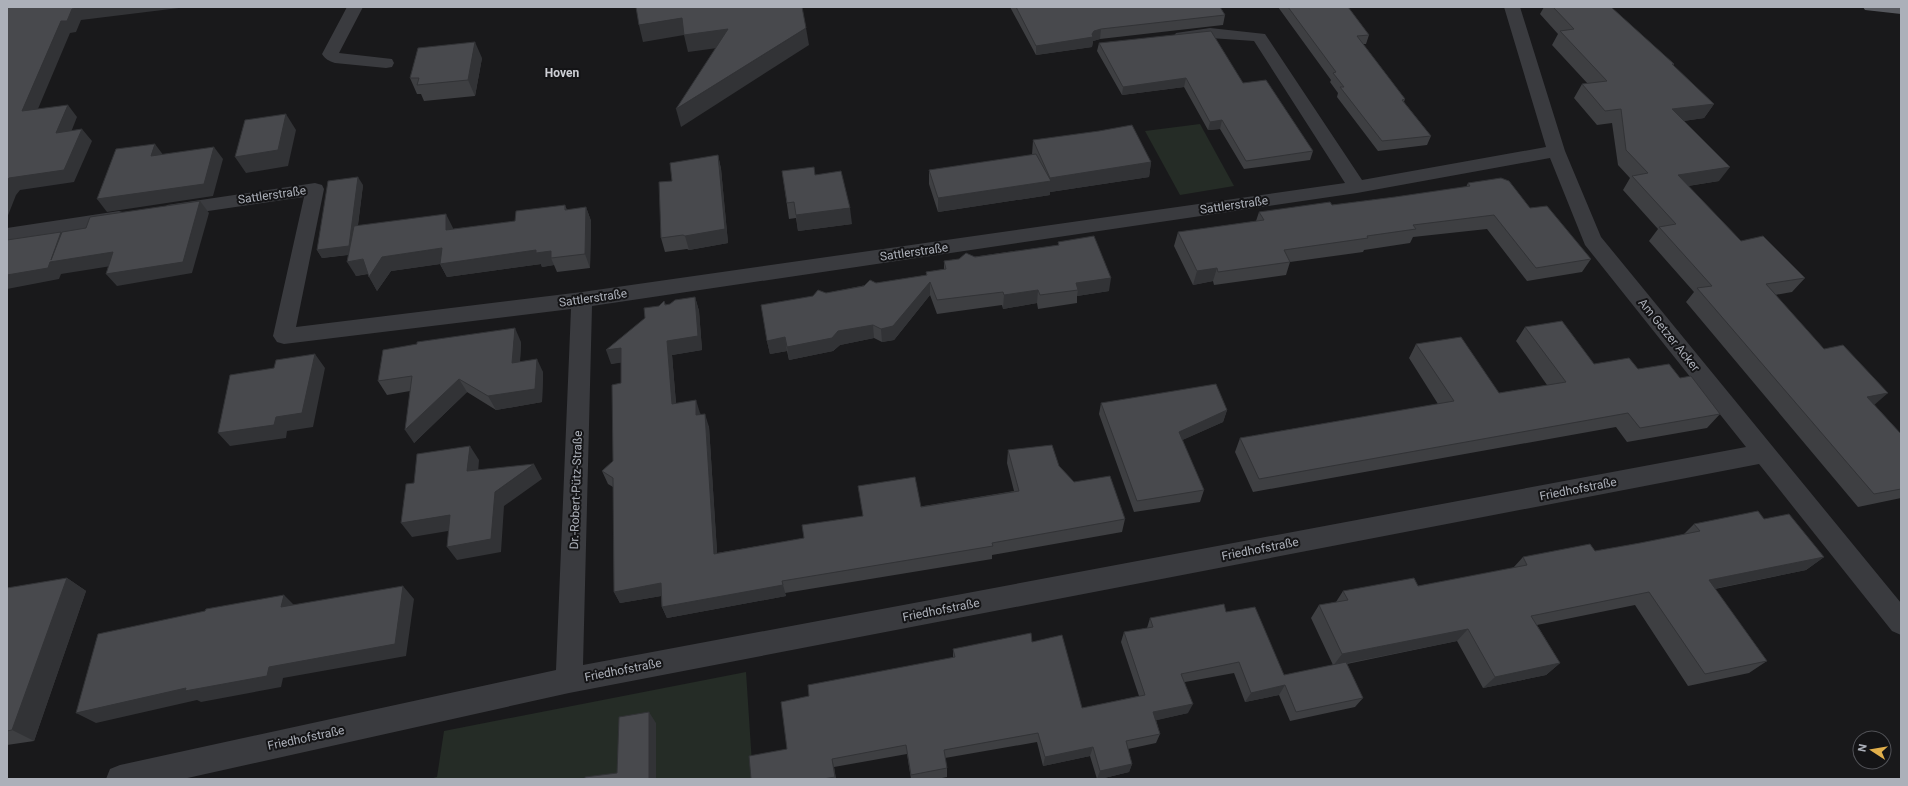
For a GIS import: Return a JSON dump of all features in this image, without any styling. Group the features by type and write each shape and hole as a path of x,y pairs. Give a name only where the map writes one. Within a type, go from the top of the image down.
{"main road":[{"path":"1871,7 1901,10"}],"street":[{"path":"355,7 330,54 335,58 386,63"},
{"name":"Am Getzer Acker","path":"1512,7 1556,151 1592,240 1901,623"},
{"path":"1163,38 1210,33 1260,37 1357,187"},
{"name":"Sattlerstraße","path":"157,213 315,189 284,336 582,300 1357,187 1556,151"},
{"path":"7,235 133,216"},
{"name":"Dr.-Robert-Pütz-Straße","path":"569,680 582,300"},
{"name":"Friedhofstraße","path":"120,779 569,680 1765,453"}],"shaded area":[{"path":"1200,124 1234,186 1180,195 1145,131"},
{"path":"746,672 753,779 429,779 437,777 444,731"}],"building":[{"path":"7,7 85,7 72,9 67,21 61,21 22,111 68,105 56,133 82,129 64,170 9,178 7,181"},
{"path":"636,7 802,7 806,28 676,109 728,29 684,35 682,18 639,25"},
{"path":"1016,7 1220,7 1225,15 1101,29 1094,31 1092,34 1093,37 1036,46"},
{"path":"1288,7 1348,7 1369,35 1357,36 1405,99 1402,100 1431,136 1382,141 1340,87 1344,87 1333,73 1336,72"},
{"path":"1553,7 1611,7 1674,64 1672,64 1714,104 1672,109 1730,167 1678,175 1741,241 1763,236 1805,278 1766,284 1824,349 1843,345 1888,393 1867,397 1901,434 1901,489 1874,494 1697,288 1712,286 1659,227 1676,224 1632,176 1648,173 1626,150 1621,109 1605,111 1582,84 1607,81 1560,31 1574,29"},
{"path":"1211,31 1243,83 1266,80 1313,151 1246,161 1222,120 1210,122 1186,78 1123,87 1099,43"},
{"path":"475,42 468,80 417,85 419,78 410,78 418,48"},
{"path":"286,114 278,150 235,157 245,120"},
{"path":"1132,125 1151,162 1050,178 1033,140 1099,131"},
{"path":"155,144 151,156 214,147 204,184 97,199 116,149"},
{"path":"1036,154 1051,181 938,198 929,170"},
{"path":"718,155 725,229 685,236 661,238 659,182 672,181 670,163"},
{"path":"814,167 815,175 841,171 850,208 796,215 794,202 787,203 782,171"},
{"path":"358,177 349,246 317,250 328,181"},
{"path":"1501,178 1509,181 1530,208 1547,206 1591,259 1536,268 1494,215 1413,225 1416,229 1367,236 1368,238 1284,250 1290,262 1218,272 1217,268 1197,271 1178,232 1264,220 1259,212 1330,202 1332,205 1395,197 1470,186 1468,183"},
{"path":"200,201 183,262 106,274 113,252 50,262 48,268 7,275 7,240 61,232 51,260 62,232 86,228 90,217"},
{"path":"565,205 565,210 586,207 585,254 551,258 551,251 536,253 536,250 440,264 442,248 382,257 369,277 363,259 347,262 354,226 446,214 446,230 515,221 516,211"},
{"path":"1094,236 1111,278 1076,283 1078,290 1040,295 1038,290 1004,295 1003,292 937,300 930,282 893,326 881,329 873,325 838,331 832,338 787,347 785,337 767,341 761,305 813,296 818,290 826,293 864,286 870,280 876,283 927,275 926,272 946,269 944,261 959,259 966,253 975,257 1059,245 1058,242"},
{"path":"695,297 698,336 667,341 672,404 696,400 696,415 705,414 714,554 804,538 802,525 863,516 858,486 915,477 921,507 1019,491 1008,450 1052,445 1059,466 1074,482 1110,476 1125,519 992,543 993,546 782,581 783,585 662,607 661,583 614,592 613,478 602,471 613,461 612,385 621,383 621,348 606,350 645,318 644,308 659,306 664,301 665,305 670,304 675,300"},
{"path":"1562,321 1594,364 1629,358 1638,369 1669,364 1680,378 1691,376 1720,414 1640,428 1628,413 1259,479 1240,438 1454,401 1416,344 1461,337 1499,393 1566,382 1525,327"},
{"path":"515,328 512,363 537,359 535,389 488,396 459,379 405,430 412,376 378,381 383,350 417,344 417,342"},
{"path":"315,354 302,413 276,417 274,425 218,433 230,375 274,368 276,360"},
{"path":"1216,384 1227,410 1179,432 1204,490 1137,501 1101,403"},
{"path":"470,446 467,471 534,464 495,492 491,539 447,547 450,515 401,523 406,484 414,483 417,454"},
{"path":"1758,511 1764,519 1789,514 1824,557 1709,580 1767,661 1705,674 1649,592 1531,616 1560,663 1495,677 1468,629 1342,654 1319,605 1348,600 1343,591 1414,578 1418,586 1527,565 1523,557 1590,544 1595,551 1640,543 1700,531 1694,524"},
{"path":"67,578 12,730 7,731 7,588"},
{"path":"403,586 395,644 269,667 267,676 185,691 186,688 76,713 98,634 205,611 206,609 284,595 281,607"},
{"path":"1224,604 1226,612 1255,607 1284,675 1346,662 1363,698 1296,712 1285,685 1251,693 1239,662 1181,674 1193,704 1153,712 1160,734 1126,741 1132,764 1100,771 1093,747 1045,757 1038,733 944,750 947,768 911,775 906,745 832,759 835,777 823,779 751,779 749,756 787,749 781,702 809,696 808,685 955,657 953,649 1031,633 1032,642 1062,635 1082,708 1145,695 1124,632 1153,627 1150,618"},
{"path":"649,712 649,779 585,779 585,777 617,773 619,717"}],"district":[{"name":"Hoven","path":"562,73"}]}
